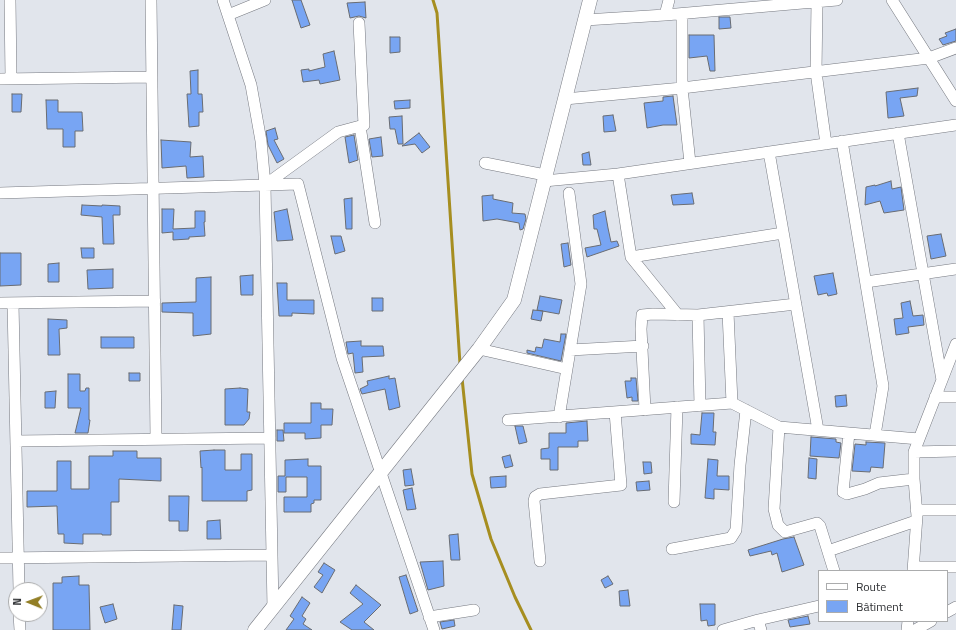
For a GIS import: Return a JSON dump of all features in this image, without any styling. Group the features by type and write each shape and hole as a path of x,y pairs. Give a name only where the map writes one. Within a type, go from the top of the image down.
{"street":[{"path":"10,0 6,79 152,77"},
{"path":"151,0 156,439"},
{"path":"223,0 251,85 261,141 265,185 273,608"},
{"path":"228,15 265,0"},
{"path":"255,630 480,349 514,300 590,0"},
{"path":"665,15 669,0"},
{"path":"585,20 682,14 745,4 838,0"},
{"path":"892,0 956,101"},
{"path":"821,1 816,72 826,144"},
{"path":"682,14 682,88 690,163"},
{"path":"265,185 338,132 364,125 359,23"},
{"path":"565,99 682,88 929,58 956,48"},
{"path":"485,163 545,178 618,174 956,125"},
{"path":"360,126 375,222"},
{"path":"898,133 942,380"},
{"path":"842,141 882,386 875,435"},
{"path":"769,152 818,430"},
{"path":"618,174 631,257 678,315"},
{"path":"0,193 298,184 342,358 434,630"},
{"path":"559,416 581,284 569,193"},
{"path":"631,257 783,233"},
{"path":"866,282 956,269"},
{"path":"0,303 155,301"},
{"path":"13,303 19,582"},
{"path":"645,410 641,329 642,315 698,315 796,304"},
{"path":"728,312 732,403"},
{"path":"698,315 700,406"},
{"path":"956,344 914,452 916,516 913,569 956,567"},
{"path":"570,350 643,346"},
{"path":"480,349 567,370"},
{"path":"935,397 956,397"},
{"path":"508,420 732,403 779,427 919,439"},
{"path":"674,502 677,408"},
{"path":"672,549 731,538 736,530 740,465 746,410"},
{"path":"540,561 534,501 535,497 540,494 621,485 615,412"},
{"path":"779,427 774,509 778,525 785,532 818,523 834,570"},
{"path":"849,433 843,492 847,494 880,483 914,479"},
{"path":"16,441 270,438"},
{"path":"914,452 956,451"},
{"path":"828,551 916,516 956,510"},
{"path":"0,558 272,555"},
{"path":"723,630 759,625 818,606"},
{"path":"429,617 474,610"},
{"path":"915,630 929,622"}],"building":[{"path":"292,0 301,0 310,25 301,28"},
{"path":"365,2 366,18 359,16 350,18 347,3"},
{"path":"719,17 730,17 731,28 719,29"},
{"path":"956,29 956,41 943,45 939,39 947,36 945,33"},
{"path":"689,35 714,35 715,71 710,71 707,56 689,58"},
{"path":"390,37 400,37 400,52 390,53"},
{"path":"334,51 340,80 320,84 319,80 303,82 301,70 309,69 309,71 325,67 323,54"},
{"path":"198,70 198,94 202,94 203,112 199,112 199,126 189,127 187,94 191,94 190,71"},
{"path":"918,88 917,96 900,98 904,116 888,118 886,92"},
{"path":"12,94 22,94 21,112 12,112"},
{"path":"673,96 677,125 663,125 647,128 644,103 663,101 663,97"},
{"path":"46,100 58,100 58,112 82,112 83,131 75,131 75,147 63,147 63,129 47,129"},
{"path":"410,100 410,108 395,109 394,101"},
{"path":"613,115 616,131 604,132 603,116"},
{"path":"402,116 403,144 398,144 395,129 390,129 389,117"},
{"path":"275,128 278,139 274,140 284,159 277,163 268,145 266,131"},
{"path":"419,133 430,147 422,153 415,144 402,146"},
{"path":"354,135 358,160 349,163 345,137"},
{"path":"381,137 383,156 372,157 369,139"},
{"path":"161,140 191,142 190,157 203,156 204,177 187,178 186,166 162,168"},
{"path":"589,152 591,165 583,165 582,154"},
{"path":"891,181 892,189 901,187 904,210 884,213 880,201 865,205 866,187"},
{"path":"692,193 694,204 673,205 671,195"},
{"path":"493,195 493,199 513,203 512,213 525,214 526,219 523,229 520,230 519,223 497,219 483,221 482,196"},
{"path":"352,198 352,229 346,229 344,199"},
{"path":"82,205 120,206 120,215 113,215 114,244 103,244 102,217 81,215"},
{"path":"162,209 174,209 173,229 195,228 195,211 205,211 205,236 173,240 173,232 162,233"},
{"path":"287,209 293,240 277,241 274,212"},
{"path":"605,211 611,242 617,241 619,246 587,257 585,248 601,245 597,229 594,229 593,215"},
{"path":"941,234 946,256 931,259 927,236"},
{"path":"331,236 341,236 345,251 335,254"},
{"path":"568,243 571,265 564,267 561,244"},
{"path":"81,248 94,248 94,258 82,258"},
{"path":"0,253 21,253 21,285 0,286"},
{"path":"59,263 59,282 48,282 48,264"},
{"path":"113,269 113,288 88,289 87,270"},
{"path":"833,273 837,294 828,296 827,293 818,295 814,276"},
{"path":"253,275 253,295 241,295 240,276"},
{"path":"211,277 211,334 193,336 193,313 162,312 162,303 196,302 196,278"},
{"path":"277,283 287,283 287,300 314,300 314,314 292,313 292,316 279,316"},
{"path":"540,296 562,300 559,314 537,310"},
{"path":"372,298 383,298 383,311 372,311"},
{"path":"910,301 913,316 923,315 924,325 908,327 909,333 896,335 894,319 903,318 901,303"},
{"path":"533,310 543,311 541,321 531,319"},
{"path":"48,319 67,320 67,328 59,329 60,355 48,355"},
{"path":"561,334 566,334 561,361 527,353 527,350 535,352 536,347 542,348 544,339 560,342"},
{"path":"101,337 134,337 134,348 101,348"},
{"path":"361,341 361,346 383,346 384,356 362,357 363,372 355,373 353,353 348,354 346,342"},
{"path":"129,373 140,373 140,381 129,381"},
{"path":"68,374 80,374 80,391 85,391 86,388 89,388 90,420 88,433 75,433 81,408 68,408"},
{"path":"389,376 389,379 395,378 400,407 389,410 385,389 362,394 360,389 368,385 367,381"},
{"path":"631,378 636,378 638,401 632,401 632,397 627,398 625,381 631,381"},
{"path":"225,389 248,389 247,412 250,412 249,419 244,425 225,425"},
{"path":"56,391 55,408 45,408 45,392"},
{"path":"846,395 847,406 836,407 835,396"},
{"path":"311,403 321,403 321,409 333,409 332,425 321,425 321,438 305,439 305,433 284,433 284,423 311,423"},
{"path":"702,413 714,413 713,432 716,432 715,445 691,444 691,434 700,435"},
{"path":"587,421 588,441 578,441 578,447 558,447 558,470 550,470 550,459 541,459 541,449 549,448 549,433 566,433 566,423"},
{"path":"515,426 523,426 527,442 519,444"},
{"path":"277,430 283,430 284,441 277,441"},
{"path":"811,437 836,439 836,442 841,443 839,458 810,456"},
{"path":"866,442 885,443 883,468 871,467 870,472 852,471 855,444 866,445"},
{"path":"225,450 225,470 241,470 241,454 252,454 252,490 247,491 247,501 202,501 202,467 201,468 200,451"},
{"path":"113,451 137,451 137,458 161,458 161,481 119,479 119,502 111,502 111,535 83,534 83,544 64,543 64,534 58,534 57,506 27,507 27,491 57,491 57,461 71,461 71,489 89,489 89,456 113,456"},
{"path":"510,455 513,466 505,468 502,457"},
{"path":"809,458 817,459 816,479 808,478"},
{"path":"308,459 308,466 321,466 321,500 314,500 314,503 311,504 311,512 284,512 284,497 307,497 307,477 286,477 286,492 278,492 278,476 285,476 285,460"},
{"path":"708,459 718,460 717,476 729,476 729,490 714,489 714,499 705,498"},
{"path":"643,462 651,462 652,473 644,474"},
{"path":"411,469 414,485 405,486 403,470"},
{"path":"506,476 506,487 491,488 490,477"},
{"path":"649,481 650,490 637,491 636,482"},
{"path":"412,488 416,509 407,510 403,490"},
{"path":"169,496 189,496 188,531 179,531 179,521 169,521"},
{"path":"220,520 221,539 207,539 207,521"},
{"path":"458,534 460,560 451,560 449,535"},
{"path":"794,537 804,565 782,572 777,553 772,555 771,551 750,556 748,550"},
{"path":"443,561 444,586 428,590 420,562"},
{"path":"324,563 335,570 322,593 314,587 323,575 318,572"},
{"path":"406,575 418,611 410,614 399,577"},
{"path":"79,576 79,585 89,585 90,630 53,630 53,583 62,583 62,577"},
{"path":"608,576 613,584 605,588 601,580"},
{"path":"356,585 381,605 364,622 374,630 352,630 340,622 363,604 350,593"},
{"path":"628,590 630,606 620,606 619,591"},
{"path":"302,597 310,603 302,616 306,619 303,624 312,630 286,630 294,619 290,616"},
{"path":"113,604 117,619 105,623 100,607"},
{"path":"700,604 715,604 715,625 708,626 707,620 701,621"},
{"path":"174,605 183,606 181,630 172,630"},
{"path":"808,616 810,624 790,627 788,620"},
{"path":"454,620 455,626 442,629 440,622"}],"waterway":[{"path":"433,0 437,13 460,364"},
{"path":"462,378 472,474 491,539 515,597 531,630"}]}
